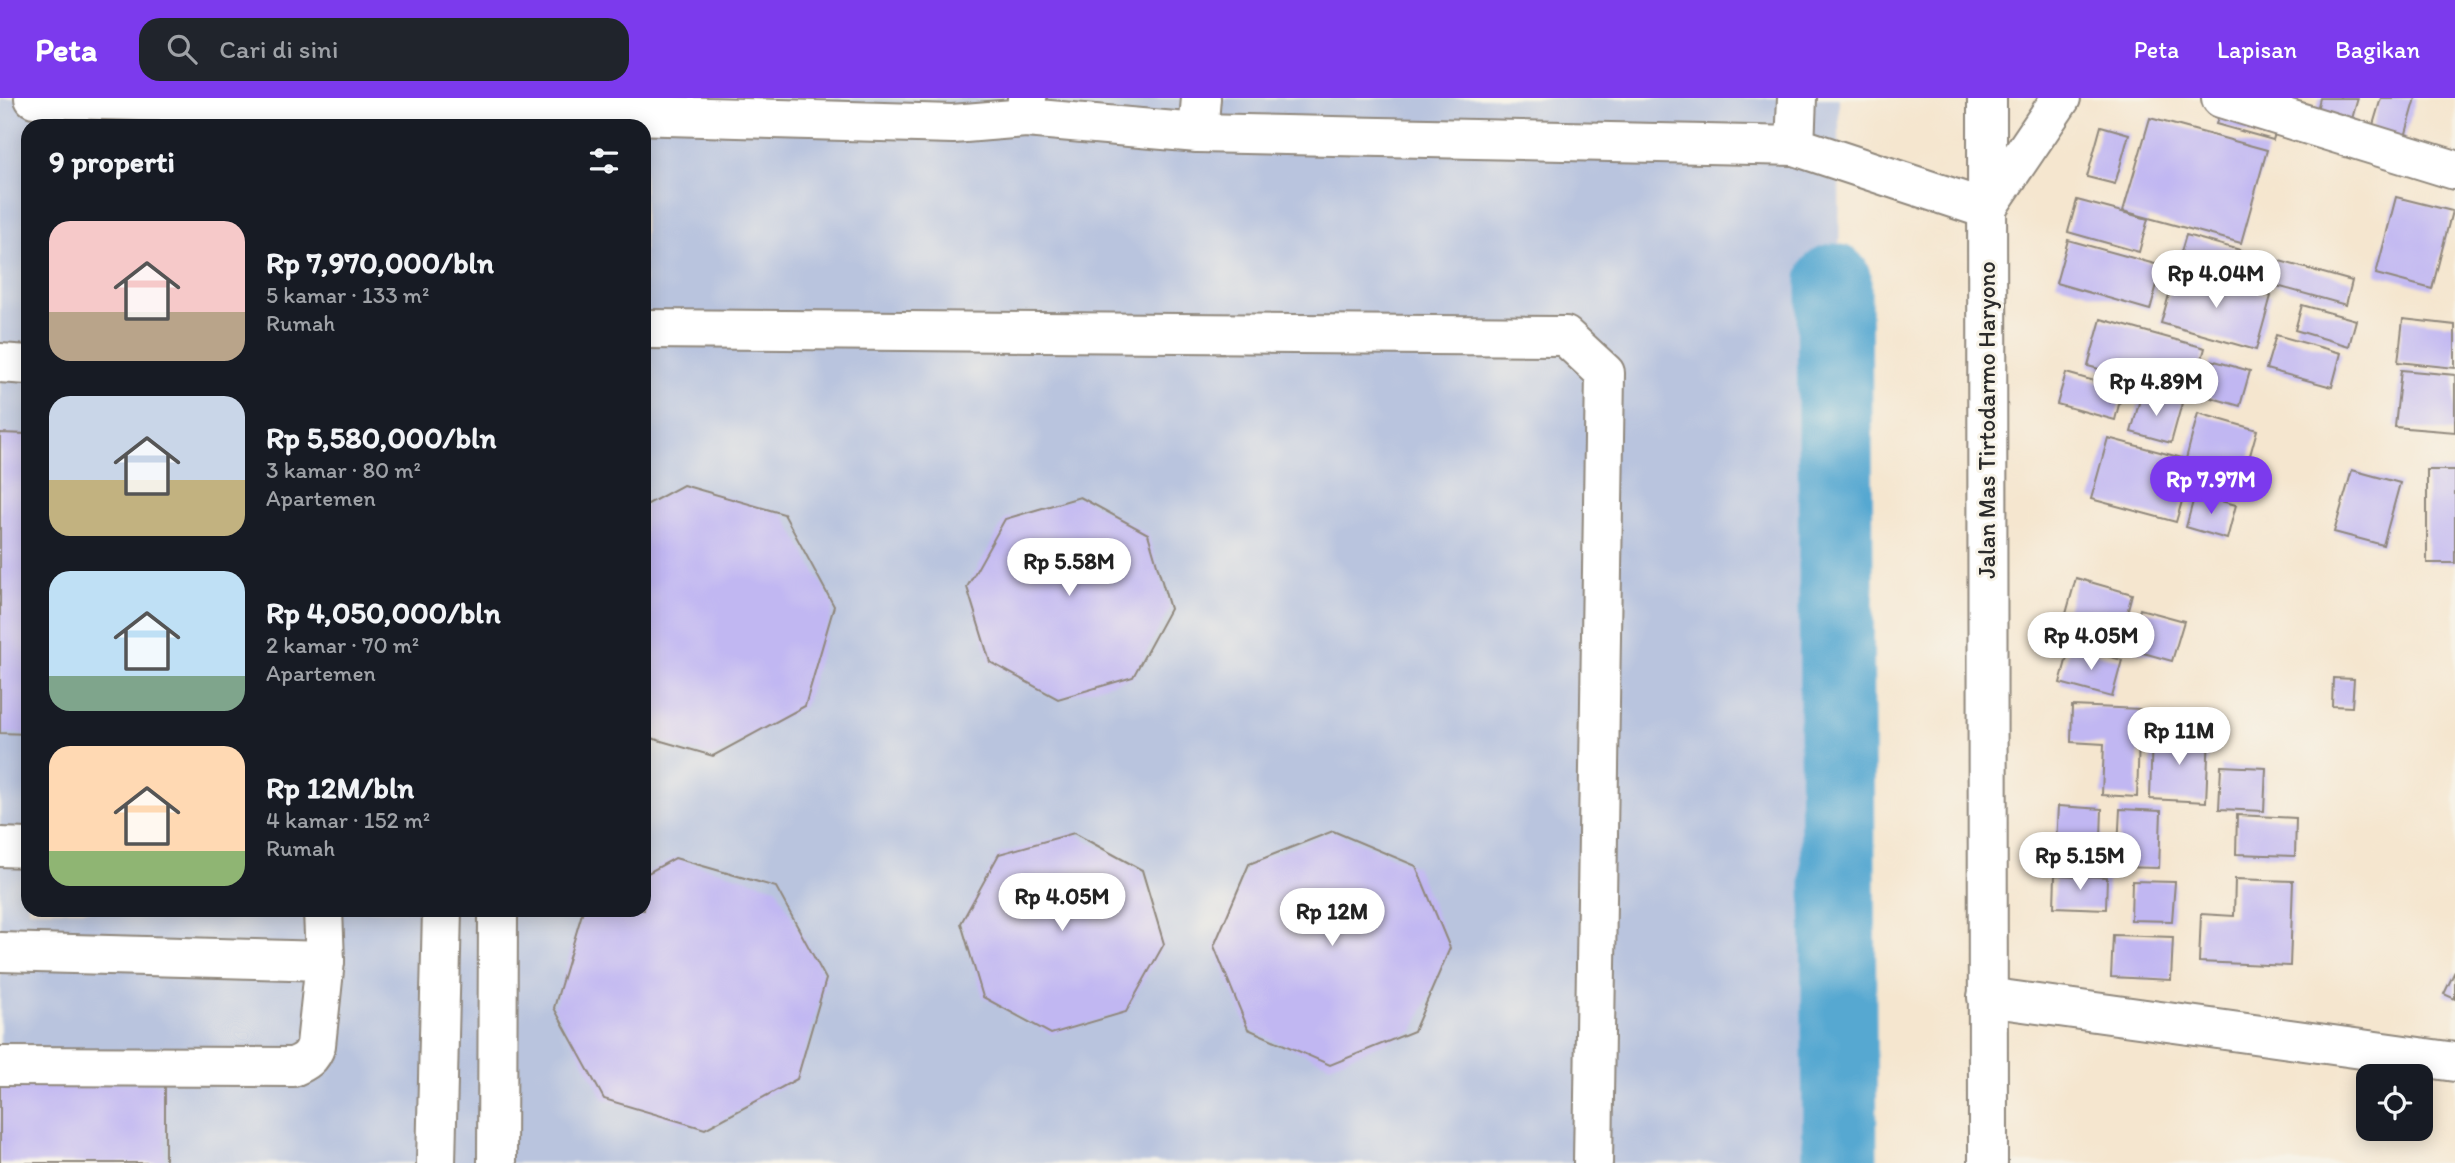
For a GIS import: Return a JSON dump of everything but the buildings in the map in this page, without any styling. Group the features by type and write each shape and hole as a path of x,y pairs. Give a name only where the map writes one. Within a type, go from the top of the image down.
{"street":[{"path":"34,98 953,124 1027,108 1796,146 1986,209 2061,98"},
{"path":"1796,146 1797,98"},
{"name":"Jalan Mas Tirtodarmo Haryono","path":"1987,98 1988,1163"},
{"path":"2221,98 2455,170"},
{"path":"651,329 1565,336 1605,373 1593,1163"},
{"path":"0,363 21,364"},
{"path":"0,847 21,848"},
{"path":"0,1066 293,1067 306,1062 313,1055 316,1045 324,961 323,917"},
{"path":"436,1163 442,917"},
{"path":"497,1163 498,917"},
{"path":"0,952 324,961"},
{"path":"1987,997 2455,1062"}],"shaded area":[{"path":"0,98 1839,98 1842,1163 0,1163"}],"waterway":[{"path":"1834,281 1840,1163"}]}
